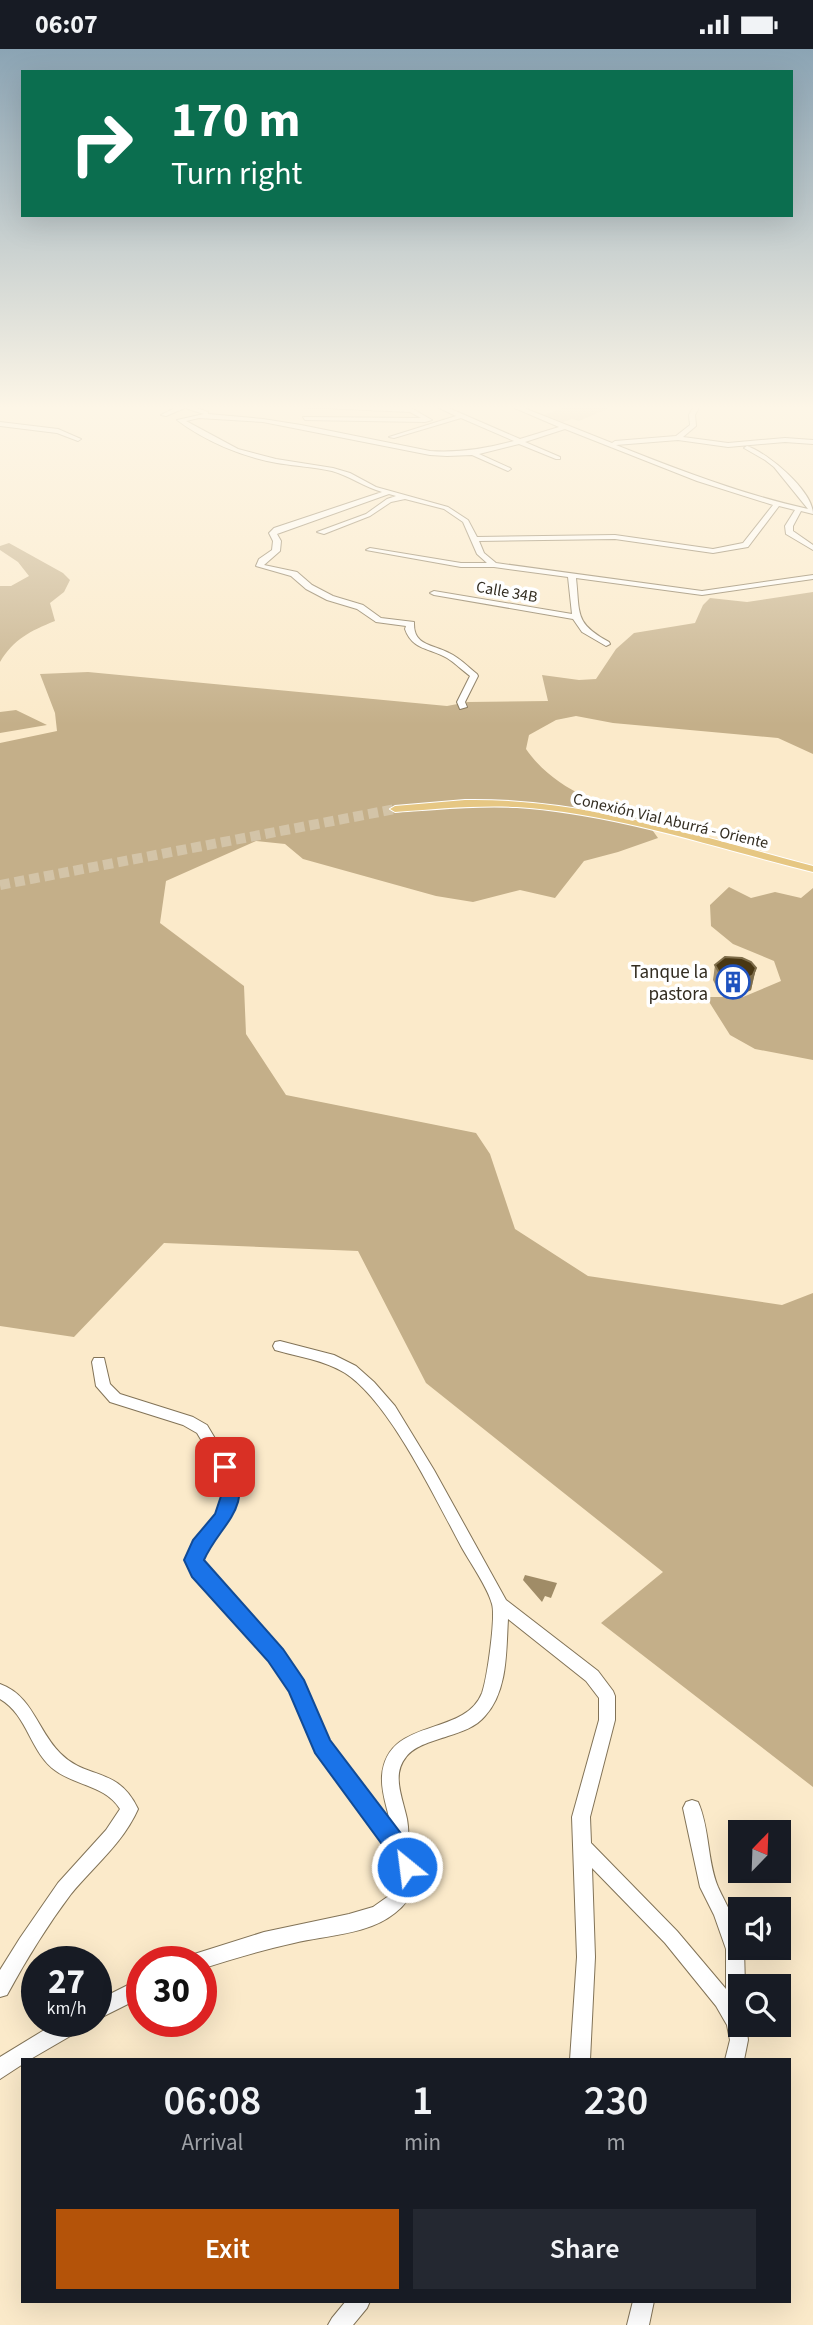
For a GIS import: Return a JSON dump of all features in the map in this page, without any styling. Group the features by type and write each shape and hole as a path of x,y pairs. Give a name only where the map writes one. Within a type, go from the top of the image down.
{"main road":[{"name":"Conexión Vial Aburrá - Oriente","path":"396,809 476,803 607,817 813,869"}],"street":[{"path":"327,512 273,533 277,541 276,551 262,561 260,566 294,574 309,587 330,599 360,607 379,620 411,624 410,635 418,643 448,655 474,676 461,702 463,708"},
{"path":"321,532 372,512"},
{"path":"452,512 466,521 481,554 494,565"},
{"path":"473,539 615,537 713,551 745,545 771,512"},
{"path":"797,512 789,526 789,532 813,548"},
{"path":"370,550 461,565 494,565 702,593 813,577"},
{"path":"572,576 575,617 585,634 606,644"},
{"name":"Calle 34B","path":"434,593 575,617"},
{"path":"280,1346 304,1350 351,1370 390,1410 429,1473 501,1605 592,1676 607,1696 607,1720 581,1817 586,1991 580,2058"},
{"path":"99,1362 103,1386 115,1398 188,1421 202,1429 225,1467 232,1493 223,1517 200,1546 194,1560 199,1571 276,1655 297,1687 322,1746 401,1851 407,1867 407,1881 400,1897 388,1909 373,1917 305,1931 217,1956"},
{"path":"401,1851 399,1822 389,1786 391,1770 400,1752 412,1742 462,1723 477,1714 487,1703 497,1657 501,1605"},
{"path":"0,1691 6,1693 23,1711 42,1743 61,1765 118,1793 129,1809 120,1824 37,1925 0,1988"},
{"path":"692,1808 709,1887 722,1912 735,1949 735,1974"},
{"path":"583,1847 671,1937 728,2008"},
{"path":"0,2069 50,2037"},
{"path":"734,2058 738,2037"},
{"path":"339,2325 358,2303"},
{"path":"638,2325 644,2303"}],"shaded area":[{"path":"9,543 63,573 70,580 64,592 50,603 55,621 23,637 0,662 0,586 11,586 29,576 18,562 0,550 0,546"},
{"path":"813,592 813,754 778,738 613,723 576,716 556,720 529,735 526,749 549,774 578,793 643,817 658,838 584,861 555,898 520,890 473,902 436,896 303,859 285,844 256,841 166,881 160,923 244,986 246,1034 286,1095 476,1133 490,1154 515,1229 588,1276 782,1305 813,1293 813,1787 601,1623 663,1572 426,1383 358,1251 164,1243 74,1337 0,1326 0,743 57,731 55,713 40,674 88,672 447,706 468,702 548,701 542,675 579,680 596,679 616,649 634,633 695,623 703,605 710,598 747,602"},
{"path":"16,710 47,725 0,733 0,712"},
{"path":"729,887 751,898 775,892 801,898 813,888 813,1060 755,1049 730,1035 706,997 743,997 781,981 774,961 733,944 711,926 710,905"},
{"path":"525,1575 557,1583 551,1598 545,1596 542,1602 523,1580"}],"building":[{"path":"725,957 742,958 751,962 756,968 753,975 746,979 729,978 720,974 715,965"}],"tunnel":[{"path":"0,885 395,809"}],"place":[{"name":"Tanque la pastora","path":"733,982"}],"route":[{"path":"225,1467 232,1493 223,1517 200,1546 194,1560 199,1571 276,1655 297,1687 322,1746 401,1851 407,1867"}]}
